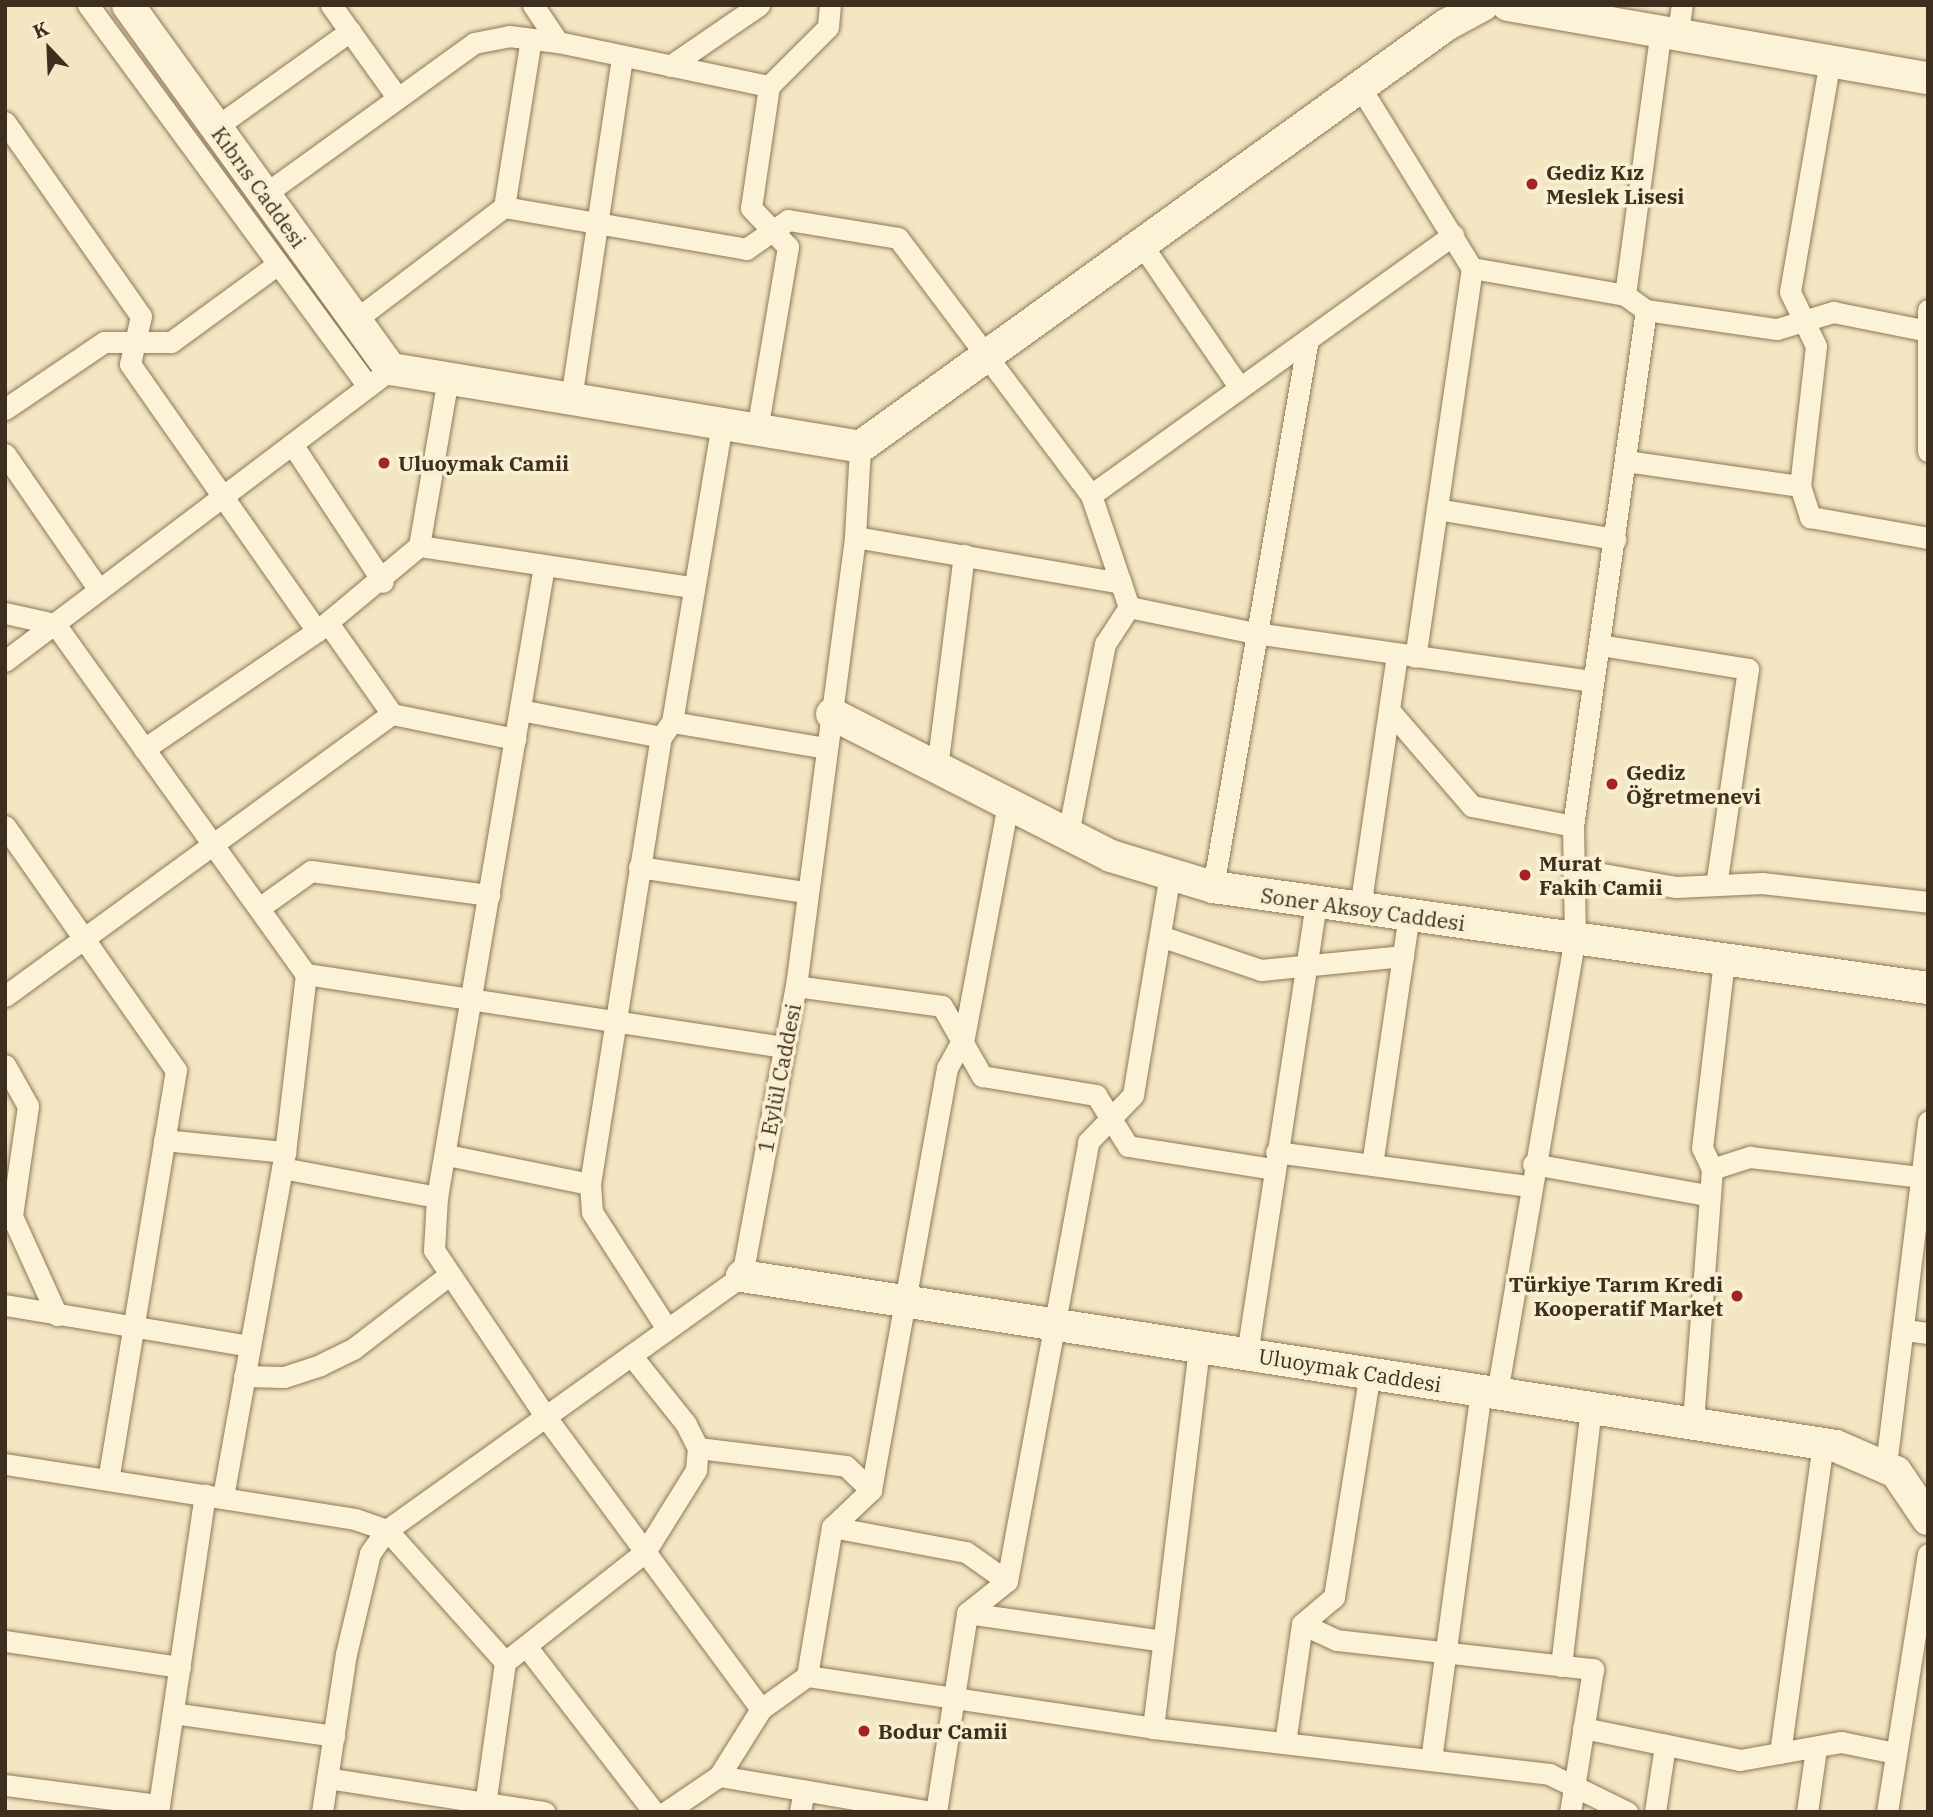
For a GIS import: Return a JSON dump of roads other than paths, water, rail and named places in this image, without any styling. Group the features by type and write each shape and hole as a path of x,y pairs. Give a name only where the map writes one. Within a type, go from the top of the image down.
{"street":[{"path":"88,5 278,264 379,378"},
{"name":"Kıbrıs Caddesi","path":"128,5 355,320 379,378"},
{"path":"331,5 397,97"},
{"path":"533,5 558,42"},
{"path":"670,66 759,5"},
{"path":"757,430 788,247 769,233 751,208 769,86 828,27 830,5"},
{"path":"5,661 379,378 448,378 860,447 1360,87 1483,5"},
{"path":"1508,5 1674,22 1830,60 1928,78"},
{"path":"1625,295 1674,22"},
{"path":"216,127 350,31"},
{"path":"355,320 504,207 531,39"},
{"path":"265,194 474,43 531,39 558,42 769,86"},
{"path":"571,399 622,56"},
{"path":"1830,60 1790,292 1816,346 1800,486 1810,517 1928,538"},
{"path":"1360,87 1472,268 1437,509 1406,656 1389,710 1360,908"},
{"path":"5,122 12,148 142,316 130,364 221,498 392,714 515,739"},
{"path":"504,207 746,249 788,220 898,238 1091,495 1129,607"},
{"path":"1091,495 1453,235"},
{"path":"1142,245 1240,388"},
{"path":"5,409 104,342 136,339 171,342 278,264"},
{"path":"1472,268 1625,295 1646,310 1777,329 1833,312 1926,324 1928,452"},
{"path":"1431,1760 1444,1652 1489,1392 1575,939 1573,826 1646,310"},
{"path":"1213,887 1308,339"},
{"path":"144,749 383,582 419,546 448,378"},
{"path":"667,1329 592,1212 590,1184 639,867 667,730 722,424"},
{"path":"292,444 383,582"},
{"name":"1 Eylül Caddesi","path":"742,1276 796,986 804,892 832,714 855,537 860,447"},
{"path":"5,454 99,590"},
{"path":"1626,461 1800,486"},
{"path":"1437,509 1615,539"},
{"path":"855,537 1121,583"},
{"path":"419,546 691,587"},
{"path":"937,768 964,555"},
{"path":"544,566 447,1155 437,1197 434,1250 545,1416 761,1709"},
{"path":"1129,607 1255,633 1593,681"},
{"path":"1068,834 1105,644 1129,607"},
{"path":"5,613 55,624 306,974 283,1160 244,1376 214,1496 180,1667 159,1808 5,1785"},
{"path":"1600,645 1748,669 1716,885"},
{"path":"520,710 826,748"},
{"path":"1389,710 1472,806 1573,826"},
{"path":"5,996 392,714"},
{"name":"Soner Aksoy Caddesi","path":"832,714 1111,856 1213,887 1928,988"},
{"path":"666,1812 719,1776 761,1709 807,1676 832,1527 871,1490 947,1068 964,1037 1008,804"},
{"path":"5,826 176,1070 108,1479"},
{"path":"639,867 804,892"},
{"path":"1574,869 1676,887 1762,883 1928,902"},
{"path":"259,908 311,871 489,895"},
{"path":"719,1776 933,1812 967,1613 1007,1581 1058,1324 1088,1142 1133,1095 1170,873"},
{"path":"1247,1354 1304,968 1317,902"},
{"path":"1372,1165 1409,915"},
{"path":"1160,936 1261,970 1403,957"},
{"path":"1693,1422 1707,1195 1712,1169 1702,1148 1724,960"},
{"path":"306,974 785,1046"},
{"path":"796,986 942,1006 964,1037 982,1076 1096,1095 1128,1146 1275,1161 1372,1165 1529,1186"},
{"path":"5,1065 28,1106 12,1216 57,1315"},
{"path":"1925,1507 1886,1465 1925,1178 1928,1122"},
{"path":"164,1140 283,1160 437,1197"},
{"path":"447,1155 590,1184"},
{"path":"1712,1169 1750,1157 1925,1178"},
{"path":"1533,1164 1707,1195"},
{"path":"244,1376 284,1377 320,1365 353,1349 449,1275"},
{"path":"322,1812 370,1552 387,1530 742,1276"},
{"name":"Uluoymak Caddesi","path":"742,1276 1693,1422 1823,1444 1886,1465"},
{"path":"5,1306 249,1346"},
{"path":"1906,1330 1928,1333"},
{"path":"1153,1728 1199,1346"},
{"path":"485,1807 505,1662 645,1552 677,1508 696,1470 698,1448 631,1354"},
{"path":"1285,1743 1302,1624 1334,1597 1370,1373"},
{"path":"1561,1666 1591,1407"},
{"path":"1780,1754 1823,1444"},
{"path":"698,1448 846,1466 871,1490"},
{"path":"5,1464 214,1496 387,1530 505,1662"},
{"path":"832,1527 966,1552 1007,1581"},
{"path":"1887,1812 1928,1554"},
{"path":"967,1613 1163,1641"},
{"path":"1302,1624 1337,1640 1593,1669 1570,1812"},
{"path":"5,1640 180,1667"},
{"path":"526,1646 654,1812"},
{"path":"807,1676 1153,1728 1549,1774 1628,1812"},
{"path":"173,1713 334,1736"},
{"path":"1583,1728 1740,1760 1816,1749 1841,1742 1895,1753"},
{"path":"1655,1812 1665,1745"},
{"path":"1807,1812 1816,1749"},
{"path":"327,1778 485,1807 544,1812"},
{"path":"800,1812 804,1790"}],"place":[{"name":"Gediz Kız Meslek Lisesi","path":"1532,184"},
{"name":"Uluoymak Camii","path":"384,463"},
{"name":"Gediz Öğretmenevi","path":"1612,784"},
{"name":"Murat Fakih Camii","path":"1525,875"},
{"name":"Türkiye Tarım Kredi Kooperatif Market","path":"1737,1296"},
{"name":"Bodur Camii","path":"864,1731"}]}
